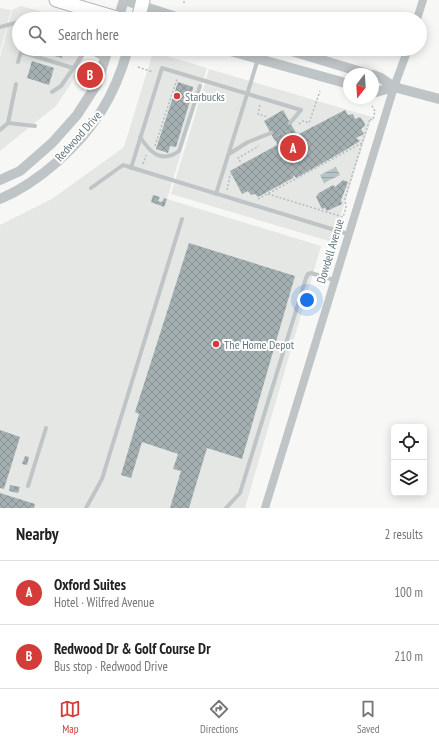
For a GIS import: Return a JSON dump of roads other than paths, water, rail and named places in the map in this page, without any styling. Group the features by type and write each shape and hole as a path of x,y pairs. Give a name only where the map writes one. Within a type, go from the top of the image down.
{"main road":[{"path":"56,0 96,12"}],"street":[{"path":"121,12 124,0 143,3 165,12"},
{"path":"419,12 423,0"},
{"name":"Redwood Drive","path":"0,180 20,170 52,143 77,115 97,84 106,56"},
{"name":"Redwood Drive","path":"0,200 14,193 44,172 63,156 93,123 103,109 120,75 126,56"},
{"path":"250,56 343,82"},
{"path":"308,56 348,68"},
{"name":"Dowdell Avenue","path":"265,508 348,234 394,87 405,56"},
{"path":"379,77 394,87 439,99"},
{"path":"379,91 394,87"},
{"path":"52,143 63,156"}],"lane":[{"path":"0,27 12,24"},
{"path":"18,62 20,56"},
{"path":"38,56 73,68"},
{"path":"52,92 61,86 81,56"},
{"path":"97,56 105,60"},
{"path":"216,194 258,58"},
{"path":"131,168 162,68 301,110 290,122"},
{"path":"0,130 8,123 16,84"},
{"path":"140,137 150,151 160,156 171,157 179,151 200,86"},
{"path":"8,123 35,126"},
{"path":"228,155 248,142 271,133"},
{"path":"91,188 122,165 348,234"},
{"path":"86,508 102,479 182,219"},
{"path":"226,508 240,493 306,278 308,274 311,273 334,280"},
{"path":"28,486 46,428"}],"place":[{"name":"Redwood Dr & Golf Course Dr","path":"90,75"},
{"name":"Starbucks","path":"177,96"},
{"name":"Oxford Suites","path":"293,148"},
{"name":"The Home Depot","path":"216,344"}]}
